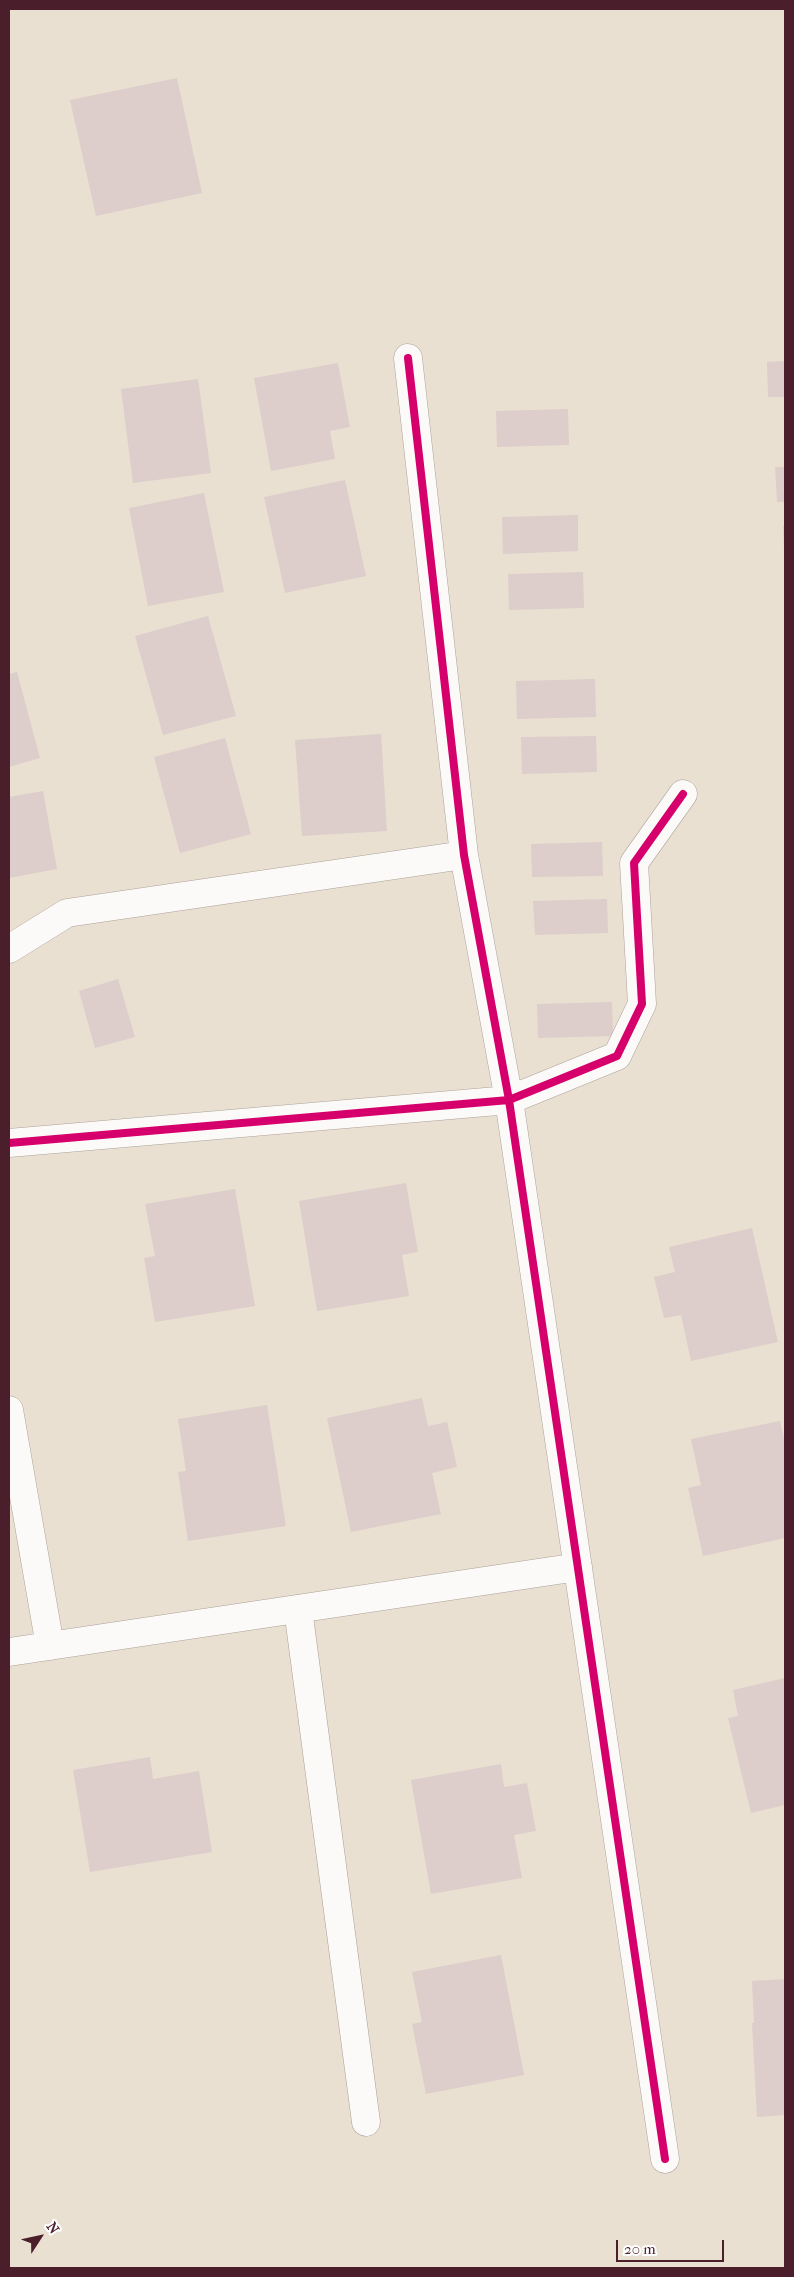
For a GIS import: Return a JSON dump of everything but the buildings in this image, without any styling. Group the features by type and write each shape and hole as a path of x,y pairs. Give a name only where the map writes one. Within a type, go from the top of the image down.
{"street":[{"path":"408,358 464,855 509,1100 665,2159"},
{"path":"9,1143 509,1100 617,1056 642,1004 634,863 683,794"},
{"path":"9,949 67,913 464,855"},
{"path":"9,1410 50,1646"},
{"path":"9,1652 578,1567"},
{"path":"298,1609 366,2122"}],"cycle path":[{"path":"408,358 464,855 509,1100 665,2159"},
{"path":"9,1143 509,1100 617,1056 642,1004 634,863 683,794"}]}
